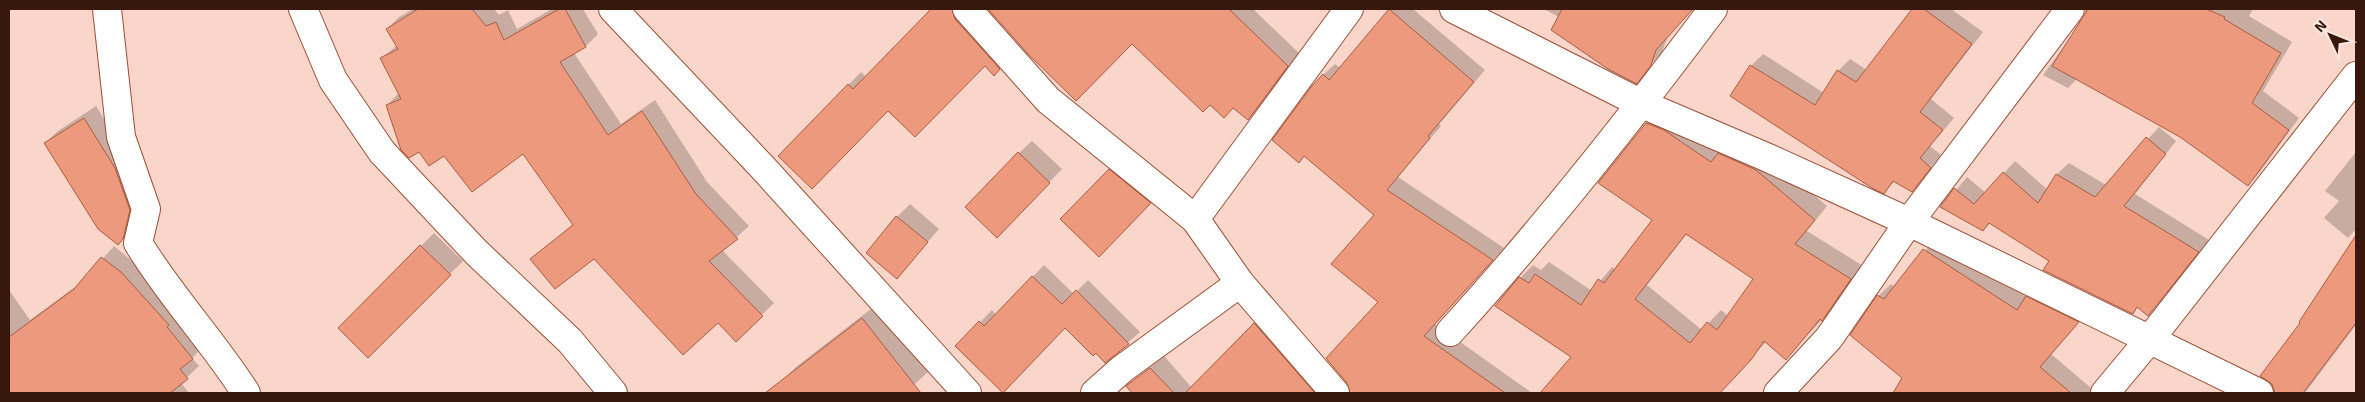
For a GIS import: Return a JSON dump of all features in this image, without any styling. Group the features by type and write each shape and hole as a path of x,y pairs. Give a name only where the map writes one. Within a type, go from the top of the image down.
{"street":[{"path":"107,9 121,137 146,209 138,243 158,276 234,374 246,393"},
{"path":"302,9 333,80 382,152 476,252 570,341 613,393"},
{"path":"612,9 760,164 967,393"},
{"path":"967,9 1048,100 1195,219 1240,283 1335,393"},
{"path":"1195,219 1349,9"},
{"path":"1454,9 1642,104 1766,157 1909,222 2259,393"},
{"path":"1450,332 1500,277 1642,104 1713,9"},
{"path":"1778,393 1829,338 1909,222 2070,9"},
{"path":"2105,393 2150,339 2356,76"},
{"path":"1095,393 1122,369 1240,283"}],"building":[{"path":"418,9 472,9 486,26 496,22 504,40 559,9 565,9 586,47 560,62 608,135 642,111 696,194 738,239 709,261 763,316 736,342 718,323 683,355 594,259 555,289 530,259 573,225 523,154 472,192 444,156 429,166 419,152 409,158 401,150 386,105 401,99 380,58 398,49 386,29"},
{"path":"931,9 952,9 955,19 1000,69 994,76 985,66 915,137 888,111 812,189 778,156 848,84 853,89"},
{"path":"988,9 1229,9 1288,66 1248,120 1233,108 1224,118 1210,105 1203,112 1132,44 1076,101 1029,55"},
{"path":"1389,9 1474,82 1428,136 1430,138 1387,190 1493,260 1424,336 1505,393 1350,393 1347,383 1326,358 1378,302 1331,264 1374,215 1304,156 1299,163 1272,140 1311,87 1323,74 1329,80"},
{"path":"1562,9 1693,9 1656,50 1651,65 1637,84 1608,69 1551,30"},
{"path":"1912,9 1924,9 1972,44 1920,112 1943,130 1920,158 1931,168 1912,192 1893,181 1884,194 1872,188 1730,96 1750,65 1815,105 1837,70 1856,82"},
{"path":"2088,9 2206,9 2225,17 2224,19 2281,53 2252,103 2289,130 2248,186 2180,137 2052,66"},
{"path":"84,118 115,168 130,210 123,239 118,245 98,229 44,143"},
{"path":"1646,123 1664,130 1711,162 1718,153 1756,170 1815,220 1795,244 1851,279 1822,321 1820,319 1786,360 1764,341 1751,360 1720,393 1540,393 1571,357 1495,306 1519,277 1529,283 1535,274 1581,305 1598,279 1604,283 1652,220 1598,183","holes":["1686,234 1753,279 1717,330 1707,322 1690,343 1635,299"]},
{"path":"2146,137 2166,154 2124,206 2199,252 2148,316 2137,307 2133,314 2043,270 2049,261 1989,223 1983,231 1940,207 1954,188 1974,204 2003,172 2038,203 2056,174 2095,197"},
{"path":"1018,152 1050,183 997,238 965,207"},
{"path":"1109,169 1151,203 1099,257 1060,219"},
{"path":"896,216 928,242 897,279 866,253"},
{"path":"2356,235 2356,323 2303,393 2275,393 2272,384 2260,376 2300,323"},
{"path":"420,245 451,275 368,358 338,328"},
{"path":"1923,249 2017,310 2026,296 2079,322 2040,367 2071,393 1893,393 1902,378 1850,335 1877,295 1884,299"},
{"path":"101,257 121,272 169,325 167,327 193,359 180,369 188,379 170,393 9,393 9,337 74,289"},
{"path":"1032,276 1062,304 1076,290 1129,344 1105,363 1096,353 1093,356 1065,328 1003,393 955,346 979,321 984,326"},
{"path":"862,318 921,393 765,393"},
{"path":"1254,323 1315,393 1185,393"},
{"path":"1150,368 1174,393 1132,393 1126,386"}]}
